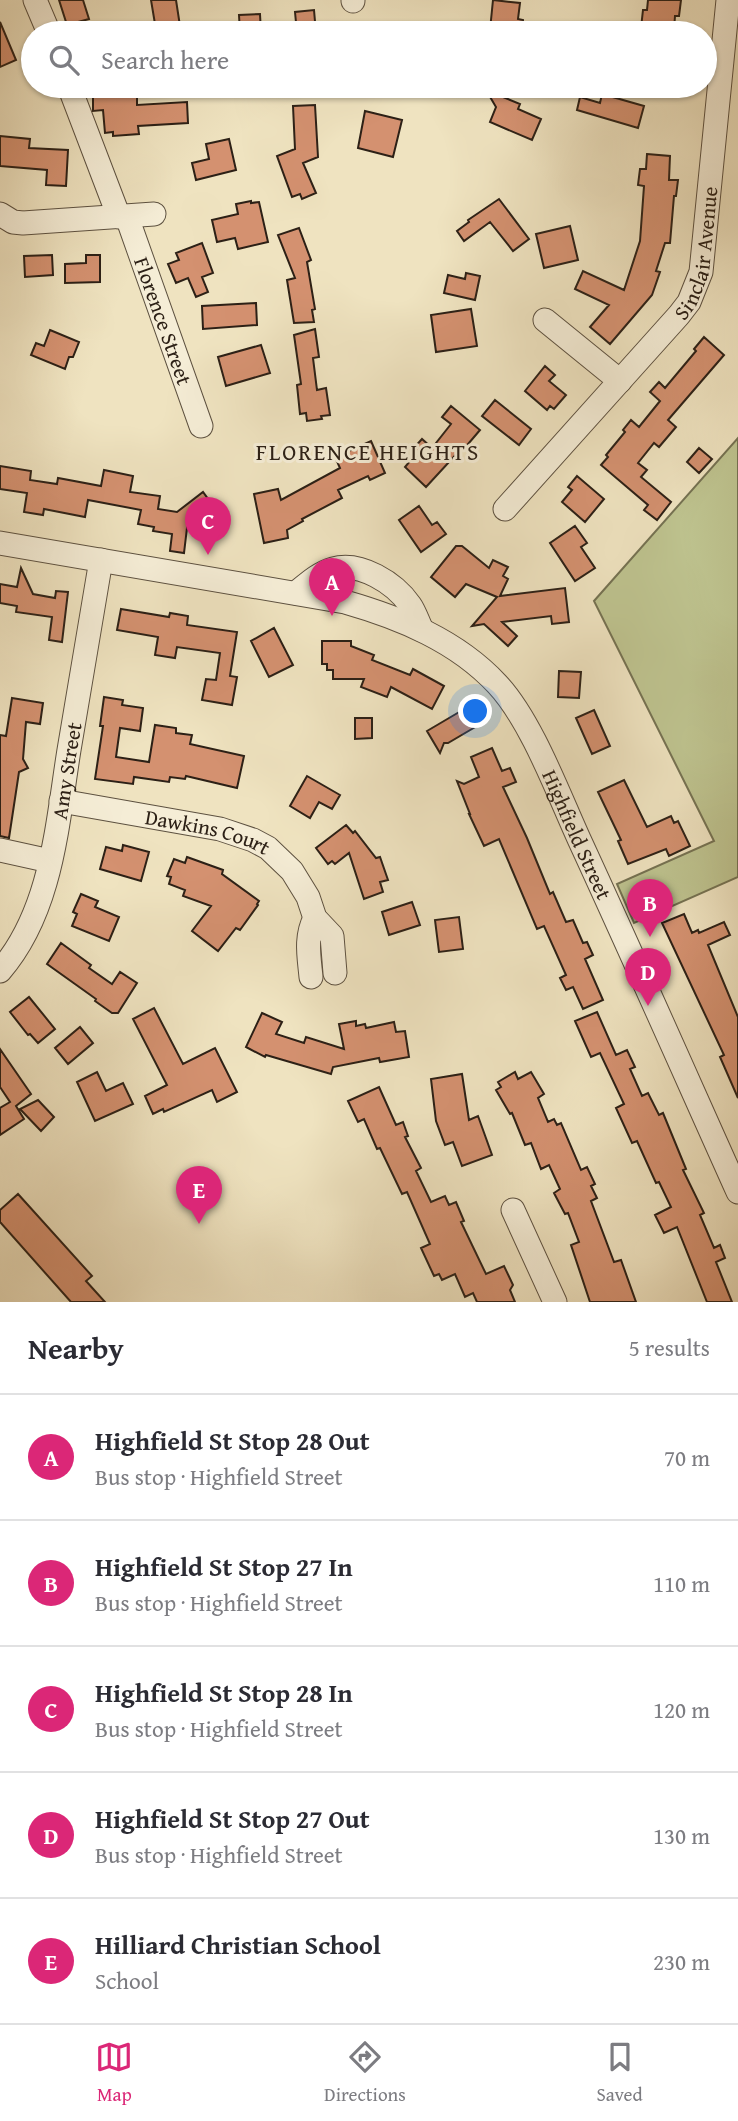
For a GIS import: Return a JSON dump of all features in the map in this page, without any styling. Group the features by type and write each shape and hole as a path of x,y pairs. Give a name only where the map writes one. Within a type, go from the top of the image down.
{"street":[{"path":"35,0 43,21"},
{"name":"Sinclair Avenue","path":"717,46 728,0"},
{"name":"Florence Street","path":"74,98 123,217 201,426"},
{"name":"Sinclair Avenue","path":"505,509 689,302 701,272 712,98"},
{"path":"2,219 23,223 154,214"},
{"path":"545,320 620,381"},
{"name":"Highfield Street","path":"0,543 296,593 373,610 422,630 461,653 486,673 512,702 526,727 738,1192"},
{"name":"Amy Street","path":"0,971 20,944 32,920 50,861 101,560"},
{"path":"296,593 334,569 358,569 395,589 409,604 422,630"},
{"name":"Dawkins Court","path":"61,801 220,829 253,840 268,849 292,871 308,897 315,918 332,936 335,973"},
{"path":"0,850 50,861"},
{"path":"310,977 308,939 315,918"},
{"path":"513,1210 555,1302"}],"green space":[{"path":"738,438 738,877 634,923 617,884 714,841 594,601"}],"building":[{"path":"59,0 83,0 89,19 66,21"},
{"path":"151,0 176,0 179,21 154,21"},
{"path":"493,0 520,3 518,19 523,21 491,21"},
{"path":"648,0 681,0 679,16 675,16 675,21 642,21 643,10 647,10"},
{"path":"314,10 315,21 296,21 295,12"},
{"path":"260,14 260,21 239,21 239,15"},
{"path":"0,22 16,60 0,67"},
{"path":"93,98 137,98 137,105 187,102 188,123 138,126 139,134 113,136 113,132 105,133 103,110 93,111"},
{"path":"491,98 505,98 520,104 518,109 541,119 532,140 490,122 496,107"},
{"path":"580,98 600,103 601,98 616,98 644,106 638,128 577,110"},
{"path":"315,105 318,157 303,163 316,193 302,199 300,194 292,197 277,156 295,149 293,106"},
{"path":"365,111 402,120 393,157 358,148"},
{"path":"0,136 30,139 29,148 68,150 66,186 46,185 47,170 0,166"},
{"path":"229,139 236,170 196,180 192,163 209,159 206,144"},
{"path":"647,154 670,156 669,180 678,180 670,243 665,243 656,271 660,272 652,295 610,344 590,327 609,305 575,289 583,271 624,290 640,241 644,186 638,185 640,169 646,169"},
{"path":"499,199 529,239 513,251 490,222 464,241 457,231"},
{"path":"259,202 268,242 238,249 235,238 217,242 212,220 238,214 236,204"},
{"path":"570,226 578,260 544,268 536,234"},
{"path":"299,228 311,260 307,262 315,309 312,310 314,322 294,323 287,280 295,278 278,235"},
{"path":"202,243 213,273 202,277 208,292 196,297 188,278 176,283 168,264 179,260 176,253"},
{"path":"52,255 53,275 25,277 24,256"},
{"path":"86,255 100,255 100,282 65,283 65,264 86,263"},
{"path":"466,273 480,276 475,300 444,293 448,275 465,279"},
{"path":"256,303 257,325 203,329 202,306"},
{"path":"471,309 477,346 436,352 431,315"},
{"path":"315,329 319,357 313,358 317,390 326,388 330,415 307,421 306,413 300,414 297,385 301,384 294,335"},
{"path":"50,330 79,342 65,369 31,355 36,343 44,346"},
{"path":"704,337 724,355 668,420 676,427 659,447 654,443 638,463 647,470 641,477 671,502 657,520 644,510 648,505 601,465 631,420 639,427 660,401 650,392 659,382 665,388 696,351 694,349"},
{"path":"261,345 270,373 226,386 218,357"},
{"path":"545,366 555,375 549,381 566,395 554,409 550,406 547,410 525,391"},
{"path":"495,400 531,429 519,445 482,416"},
{"path":"451,406 480,430 426,487 405,467 416,454 412,450 422,439 432,448 451,424 442,417"},
{"path":"371,441 385,473 370,480 368,476 338,490 342,498 287,530 288,538 264,543 254,494 278,489 281,500 340,468 335,457"},
{"path":"699,448 712,459 699,473 687,462"},
{"path":"0,466 31,471 30,480 57,484 58,478 101,486 104,470 133,476 130,492 160,496 158,509 177,512 203,492 227,525 209,538 189,511 184,553 170,551 172,534 153,531 154,527 138,524 141,510 88,500 85,517 44,509 43,515 24,512 27,493 0,489"},
{"path":"577,476 604,499 585,522 562,502 572,490 568,487"},
{"path":"419,506 432,525 437,522 446,534 421,552 399,520"},
{"path":"575,526 587,543 581,547 595,568 575,581 550,543"},
{"path":"456,546 462,546 489,568 493,560 508,567 503,576 508,579 500,596 565,588 569,622 552,624 551,616 502,622 517,636 508,646 484,624 472,626 497,597 466,584 455,597 431,577"},
{"path":"21,568 33,594 55,598 56,591 68,592 62,642 49,640 52,617 16,612 17,606 0,603 0,584 17,587"},
{"path":"121,609 169,617 170,613 188,616 187,625 237,632 230,676 237,677 232,705 202,700 206,679 216,680 220,653 177,647 175,658 155,655 158,637 117,630"},
{"path":"274,628 293,665 269,677 251,641"},
{"path":"322,641 351,641 351,646 374,655 372,660 410,675 413,669 444,686 432,709 391,687 387,697 361,687 364,679 333,679 333,670 327,670 327,664 322,664"},
{"path":"559,671 581,672 579,698 558,697"},
{"path":"104,697 123,700 122,705 143,708 140,731 120,728 116,757 149,762 155,725 176,728 176,733 192,735 190,744 244,756 237,788 186,776 185,779 170,777 169,782 134,777 133,784 95,779 103,726 100,726"},
{"path":"12,698 43,703 40,724 26,722 23,759 28,768 19,772 9,838 0,836 0,735 6,736"},
{"path":"466,708 477,726 444,743 440,753 427,731"},
{"path":"594,710 610,746 592,754 576,718"},
{"path":"355,718 372,718 372,738 355,739"},
{"path":"492,748 502,771 510,768 516,782 503,787 550,894 553,892 566,922 573,920 583,943 587,942 593,955 585,959 603,1000 583,1009 573,987 566,990 560,978 566,975 544,926 537,929 499,839 484,846 457,781 464,784 479,777 471,757"},
{"path":"307,776 340,795 332,809 319,802 310,818 290,806"},
{"path":"624,780 647,827 671,816 674,823 678,821 690,846 669,856 666,849 628,864 618,841 621,840 598,792"},
{"path":"346,825 353,833 355,831 376,858 380,857 388,880 380,882 383,892 364,899 349,853 335,864 332,861 328,864 316,848"},
{"path":"123,845 149,852 141,881 100,869 106,847 122,851"},
{"path":"187,857 223,870 222,874 259,901 240,930 236,928 218,951 192,931 211,906 183,896 185,890 169,884 171,877 167,876 174,859 185,863"},
{"path":"81,894 98,901 95,907 119,917 109,941 72,926 77,914 73,912"},
{"path":"412,902 420,925 389,935 382,912"},
{"path":"684,914 692,933 698,930 699,933 724,922 730,935 708,945 738,1017 738,1098 720,1057 724,1055 662,923"},
{"path":"459,917 463,949 439,952 435,920"},
{"path":"61,943 112,984 120,972 137,983 118,1013 112,1013 47,964"},
{"path":"29,997 55,1029 38,1043 10,1012"},
{"path":"154,1008 183,1064 215,1048 237,1092 217,1102 212,1090 164,1112 163,1109 153,1114 145,1096 167,1085 133,1019"},
{"path":"597,1012 616,1055 627,1050 635,1067 630,1069 642,1096 648,1093 659,1115 663,1113 686,1169 683,1170 704,1213 700,1215 714,1248 720,1245 725,1258 716,1262 732,1302 707,1302 677,1227 664,1233 655,1215 671,1207 659,1182 656,1183 637,1141 632,1143 616,1108 624,1104 600,1053 591,1057 575,1021"},
{"path":"262,1013 282,1022 276,1034 304,1043 306,1037 344,1049 339,1024 356,1021 356,1026 365,1024 366,1028 394,1022 396,1032 405,1031 409,1057 380,1062 379,1058 333,1067 331,1074 266,1055 265,1057 246,1047"},
{"path":"80,1027 93,1043 68,1064 55,1048"},
{"path":"0,1049 31,1094 16,1106 24,1119 0,1135 0,1108 10,1102 0,1087"},
{"path":"97,1072 106,1091 123,1083 133,1104 95,1121 77,1082"},
{"path":"515,1072 518,1079 531,1072 544,1094 538,1098 548,1122 554,1119 557,1125 561,1123 581,1170 587,1167 595,1184 591,1186 597,1198 591,1201 614,1262 621,1260 636,1302 590,1302 571,1245 579,1242 568,1213 565,1214 554,1193 560,1189 549,1165 541,1169 531,1143 525,1145 512,1113 510,1114 496,1090 501,1087 498,1082"},
{"path":"462,1074 469,1120 478,1116 492,1155 462,1166 453,1142 445,1145 436,1121 431,1079"},
{"path":"379,1087 396,1125 403,1122 408,1136 405,1137 421,1168 416,1171 431,1202 445,1196 449,1205 456,1202 464,1221 461,1222 486,1274 504,1266 513,1285 510,1290 515,1302 477,1302 473,1293 465,1297 455,1274 442,1280 439,1274 434,1276 421,1248 430,1244 407,1192 402,1194 364,1119 358,1122 348,1101"},
{"path":"38,1100 54,1117 41,1131 20,1109"},
{"path":"18,1194 92,1276 86,1281 105,1302 71,1302 0,1222 0,1210"}],"place":[{"name":"Highfield St Stop 28 In","path":"208,555"},
{"name":"Highfield St Stop 28 Out","path":"332,616"},
{"name":"Highfield St Stop 27 In","path":"650,937"},
{"name":"Highfield St Stop 27 Out","path":"648,1006"},
{"name":"Hilliard Christian School","path":"199,1224"}],"district":[{"name":"FLORENCE HEIGHTS","path":"368,451"}]}
